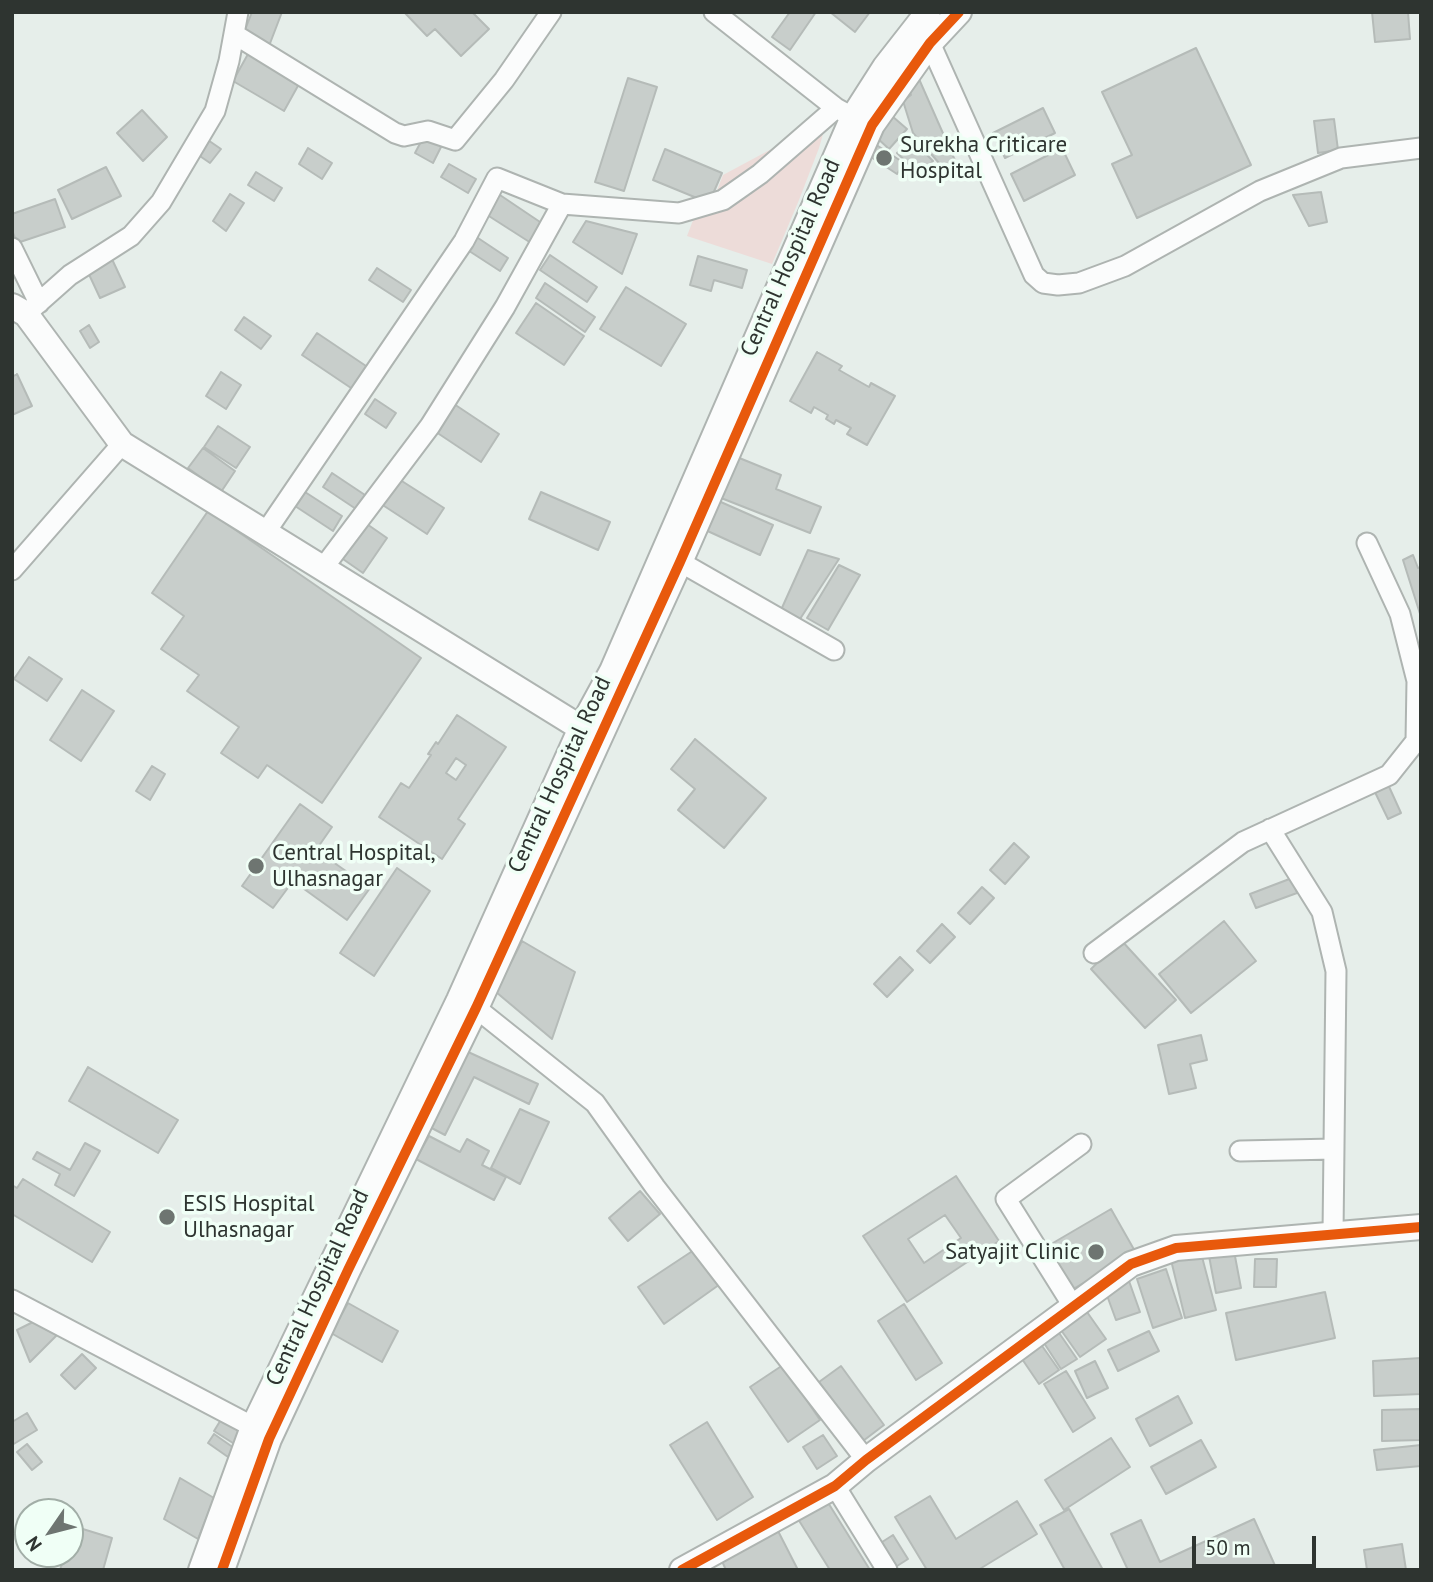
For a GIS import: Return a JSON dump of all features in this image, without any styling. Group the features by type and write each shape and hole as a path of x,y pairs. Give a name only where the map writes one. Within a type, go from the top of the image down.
{"street":[{"path":"26,308 70,275 131,236 161,202 215,111 239,12"},
{"path":"234,34 395,134 404,136 428,131 454,140 504,80 551,12"},
{"path":"265,533 464,241 497,178 562,204 679,213 723,200 760,174 854,117 715,12"},
{"name":"Central Hospital Road","path":"201,1570 262,1431 468,1004 591,732 612,671 672,557 854,117 886,67 928,12"},
{"name":"Central Hospital Road","path":"854,117 958,12"},
{"path":"930,43 1034,275 1043,283 1079,283 1125,266 1260,191 1341,158 1421,148"},
{"path":"323,568 430,426 505,307 562,204"},
{"path":"12,248 26,308 122,444 591,732"},
{"path":"12,570 122,444"},
{"path":"1094,953 1243,842 1389,775 1416,741 1417,681 1401,614 1367,543"},
{"path":"672,557 834,650"},
{"path":"1270,829 1322,912 1336,971 1333,1234"},
{"path":"468,1004 594,1103 655,1187 866,1460"},
{"path":"1073,1306 1006,1199 1081,1144"},
{"path":"1240,1151 1334,1149"},
{"path":"682,1570 835,1486 866,1460 1131,1264 1176,1248 1421,1227"},
{"path":"12,1300 262,1431"},
{"name":"Central Hospital Road","path":"222,1570 262,1431"},
{"path":"835,1486 887,1570"}],"shaded area":[{"path":"825,127 772,264 687,236 700,202 711,206 723,175 792,138"}],"building":[{"path":"252,12 282,12 269,46 243,35"},
{"path":"404,12 472,12 489,29 461,56 435,29 427,36"},
{"path":"790,12 816,12 790,50 772,37"},
{"path":"830,12 870,12 855,32"},
{"path":"1372,12 1408,12 1410,39 1375,42"},
{"path":"1196,48 1251,165 1137,218 1112,164 1132,155 1102,92"},
{"path":"248,54 299,84 284,111 233,81"},
{"path":"628,78 657,87 624,191 595,182"},
{"path":"919,79 957,165 945,170 913,133 903,101 911,95 906,84"},
{"path":"1043,108 1055,133 1005,158 993,133"},
{"path":"142,110 167,137 143,161 117,133"},
{"path":"892,116 907,129 889,149 875,136"},
{"path":"1334,119 1338,150 1318,153 1314,121"},
{"path":"425,134 443,143 433,163 415,153"},
{"path":"205,138 221,149 210,163 194,152"},
{"path":"911,139 933,161 920,175 897,153"},
{"path":"875,144 904,163 897,174 868,155"},
{"path":"308,148 332,163 322,179 299,164"},
{"path":"1062,148 1075,175 1024,201 1011,174"},
{"path":"665,149 722,173 709,203 653,180"},
{"path":"449,164 476,179 468,193 441,177"},
{"path":"106,167 121,196 72,219 58,190"},
{"path":"256,172 282,188 274,201 248,185"},
{"path":"494,191 543,224 531,243 481,211"},
{"path":"1321,192 1327,222 1309,226 1293,195"},
{"path":"230,194 244,203 226,231 213,221"},
{"path":"55,199 65,227 17,243 12,230 12,214"},
{"path":"586,221 637,234 622,274 573,242"},
{"path":"472,234 508,258 500,271 463,247"},
{"path":"550,255 597,287 587,302 540,270"},
{"path":"698,256 747,270 742,288 714,280 711,291 690,285"},
{"path":"111,257 125,287 100,298 86,268"},
{"path":"377,268 411,290 403,302 369,280"},
{"path":"545,283 595,317 585,332 536,298"},
{"path":"626,287 686,324 661,366 600,329"},
{"path":"536,303 584,336 564,365 516,333"},
{"path":"244,317 271,336 261,349 235,330"},
{"path":"89,325 99,342 90,348 80,331"},
{"path":"317,333 369,368 354,390 302,355"},
{"path":"817,352 842,366 839,370 869,387 871,383 895,396 867,445 847,434 851,428 836,420 834,424 826,419 828,415 814,407 811,413 790,401"},
{"path":"221,372 241,385 226,409 206,396"},
{"path":"17,374 32,406 12,415 12,377"},
{"path":"375,399 396,413 386,428 365,414"},
{"path":"451,402 499,434 481,462 433,430"},
{"path":"218,426 250,447 236,468 204,447"},
{"path":"203,448 235,471 221,492 188,468"},
{"path":"732,455 781,475 776,489 821,507 810,533 716,496"},
{"path":"332,473 368,497 359,511 323,487"},
{"path":"394,476 444,508 427,534 378,502"},
{"path":"305,492 342,516 333,531 295,506"},
{"path":"541,492 610,522 598,550 529,519"},
{"path":"714,499 773,525 760,555 701,528"},
{"path":"208,511 421,658 322,803 267,765 258,778 221,753 239,727 187,691 199,675 161,649 184,616 152,593"},
{"path":"364,522 387,538 363,573 340,557"},
{"path":"808,550 839,559 800,619 781,610"},
{"path":"1413,555 1418,568 1421,567 1421,617 1403,560"},
{"path":"839,565 860,575 828,630 807,618"},
{"path":"29,657 62,679 47,701 14,679"},
{"path":"82,690 114,711 81,761 50,740"},
{"path":"457,715 506,747 458,819 465,824 442,859 379,817 401,783 409,788 431,755 428,754 436,742 438,744","holes":["456,758 466,765 456,780 446,773"]},
{"path":"695,739 766,798 724,848 678,810 695,789 671,769"},
{"path":"152,766 165,774 150,800 136,791"},
{"path":"1386,780 1401,813 1388,819 1372,786"},
{"path":"300,804 332,827 316,850 370,888 347,920 293,881 273,908 242,886"},
{"path":"1014,843 1029,857 1005,884 990,870"},
{"path":"397,868 430,891 374,976 340,953"},
{"path":"1292,878 1297,893 1256,908 1250,894"},
{"path":"982,887 994,898 970,924 958,913"},
{"path":"1224,921 1256,961 1191,1013 1159,974"},
{"path":"942,924 955,937 930,963 917,951"},
{"path":"1121,940 1176,1000 1145,1028 1091,969"},
{"path":"522,941 575,972 552,1039 496,992"},
{"path":"900,957 913,970 887,997 874,984"},
{"path":"1201,1035 1207,1060 1190,1064 1196,1088 1169,1094 1158,1045"},
{"path":"466,1051 538,1084 529,1104 474,1077 445,1135 424,1124"},
{"path":"88,1067 178,1120 158,1153 69,1101"},
{"path":"520,1109 549,1122 520,1184 491,1168"},
{"path":"429,1136 460,1152 467,1139 489,1151 482,1165 506,1177 494,1200 416,1159"},
{"path":"85,1143 100,1151 74,1196 55,1185 60,1174 33,1159 37,1152 70,1170"},
{"path":"956,1176 999,1241 907,1302 863,1236","holes":["945,1215 961,1238 924,1263 908,1239"]},
{"path":"23,1179 110,1232 92,1262 12,1214 12,1185 17,1188"},
{"path":"640,1191 660,1214 628,1241 609,1218"},
{"path":"1111,1209 1136,1253 1066,1293 1041,1250"},
{"path":"697,1248 723,1282 664,1324 638,1287"},
{"path":"1234,1251 1241,1288 1216,1293 1209,1256"},
{"path":"1201,1253 1216,1310 1185,1318 1171,1260"},
{"path":"1255,1259 1277,1259 1276,1287 1254,1287"},
{"path":"1166,1269 1182,1318 1153,1328 1137,1279"},
{"path":"1129,1281 1140,1312 1116,1320 1105,1290"},
{"path":"1325,1292 1335,1338 1236,1360 1226,1313"},
{"path":"348,1303 398,1331 382,1362 331,1333"},
{"path":"904,1304 942,1363 916,1380 878,1321"},
{"path":"1087,1312 1106,1339 1080,1357 1061,1330"},
{"path":"33,1322 57,1335 30,1362 17,1330"},
{"path":"1057,1330 1077,1359 1061,1369 1042,1340"},
{"path":"1149,1331 1159,1351 1118,1371 1108,1350"},
{"path":"1040,1343 1059,1370 1039,1384 1020,1356"},
{"path":"82,1354 96,1368 75,1389 61,1375"},
{"path":"1421,1358 1421,1394 1374,1396 1373,1361"},
{"path":"1095,1361 1108,1388 1087,1398 1075,1371"},
{"path":"783,1365 820,1420 788,1442 750,1387"},
{"path":"841,1366 884,1425 863,1441 819,1382"},
{"path":"1066,1371 1095,1418 1073,1432 1044,1384"},
{"path":"1178,1396 1192,1423 1150,1446 1136,1419"},
{"path":"1421,1409 1421,1440 1382,1441 1382,1410"},
{"path":"27,1413 37,1430 12,1445 12,1422"},
{"path":"222,1418 244,1432 236,1445 214,1431"},
{"path":"707,1422 753,1497 717,1520 670,1445"},
{"path":"214,1434 234,1448 228,1457 208,1443"},
{"path":"823,1435 837,1456 817,1469 803,1447"},
{"path":"1111,1438 1130,1467 1064,1510 1045,1480"},
{"path":"1201,1440 1216,1467 1166,1494 1151,1467"},
{"path":"27,1444 42,1462 32,1470 17,1452"},
{"path":"1421,1445 1421,1466 1377,1470 1374,1450"},
{"path":"180,1478 214,1498 198,1539 164,1519"},
{"path":"930,1496 956,1539 1017,1501 1037,1534 978,1570 927,1570 895,1517"},
{"path":"827,1501 870,1570 830,1570 798,1519"},
{"path":"1069,1509 1103,1570 1065,1570 1040,1525"},
{"path":"1254,1519 1277,1570 1128,1570 1111,1534 1141,1520 1160,1562"},
{"path":"84,1529 112,1538 103,1570 60,1570 84,1568"},
{"path":"777,1529 798,1570 726,1570 721,1559"},
{"path":"893,1535 908,1559 894,1568 879,1544"},
{"path":"1402,1544 1406,1570 1367,1570 1364,1550"}],"cycle path":[{"path":"222,1570 269,1439 476,1008 680,562 872,125 930,43 959,12"},
{"path":"682,1570 835,1486 866,1460 1131,1264 1176,1248 1421,1227"}],"place":[{"name":"Surekha Criticare Hospital","path":"884,158"},
{"name":"Central Hospital, Ulhasnagar","path":"256,866"},
{"name":"ESIS Hospital Ulhasnagar","path":"167,1217"},
{"name":"Satyajit Clinic","path":"1096,1252"}]}
